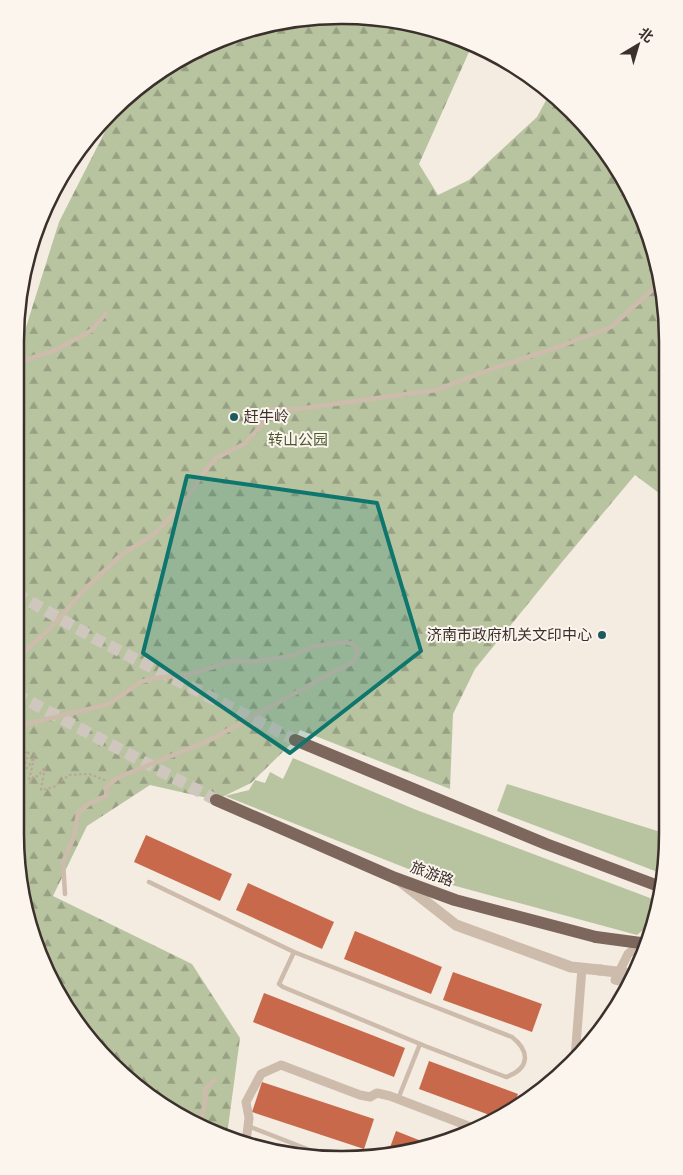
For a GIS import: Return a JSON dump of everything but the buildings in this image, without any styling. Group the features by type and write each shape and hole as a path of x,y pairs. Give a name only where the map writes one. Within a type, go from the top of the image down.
{"main road":[{"path":"295,740 537,840 655,885"},
{"name":"旅游路","path":"216,800 395,878 455,900 596,937 639,943"}],"street":[{"path":"395,878 456,925 571,967 626,973"},
{"path":"622,982 615,980 628,954 639,945"},
{"path":"576,1047 582,968"},
{"path":"246,1136 249,1118 246,1102 252,1089 261,1074 281,1065 360,1095 370,1097 377,1094 398,1099 466,1125"}],"lane":[{"path":"24,651 49,630 83,591 121,555 153,534 183,505 200,476 216,458 244,444 261,426 266,410 298,409 436,390 611,327 655,288"},
{"path":"24,360 56,350 92,330 106,313"},
{"path":"24,725 110,704 140,682 155,678 188,675 236,660 253,662 290,656 314,646 343,642 353,644 358,650 357,657 350,664 283,698 210,740 117,778 107,787 106,796 90,803 78,813 74,837 63,862 65,894"},
{"path":"149,882 294,952 512,1037 521,1044 526,1056 524,1065 517,1074 506,1077 420,1044 279,984 294,952"},
{"path":"398,1099 420,1044"},
{"path":"202,1118 205,1089 215,1080"},
{"path":"248,1126 309,1150"}],"path":[{"path":"24,753 29,750 24,768"},
{"path":"24,771 35,755 29,780 31,783 33,776 38,776 45,767 42,790 54,787 69,775 89,774 111,783"}],"highlighted area":[{"path":"187,476 377,503 421,651 290,753 143,653"}],"green space":[{"name":"转山公园","path":"362,24 383,26 424,35 469,51 419,164 438,195 469,180 537,117 547,99 594,148 617,183 642,239 657,300 659,321 659,493 635,475 475,669 453,714 450,789 300,730 295,740 251,783 216,800 150,785 87,826 53,896 192,964 240,1038 228,1130 183,1109 148,1086 117,1058 89,1027 66,992 48,955 35,916 26,875 24,854 24,334 59,222 107,128 148,89 183,66 239,41 300,26"},
{"path":"293,758 414,809 652,899 644,929 637,935 441,882 225,796 249,790 255,780 265,783 270,772 283,779"},
{"path":"507,784 659,832 657,872 497,811"}],"tunnel":[{"path":"24,598 96,639 295,740"},
{"path":"24,699 216,800"}],"place":[{"name":"赶牛岭","path":"234,417"},
{"name":"济南市政府机关文印中心","path":"602,635"}]}
